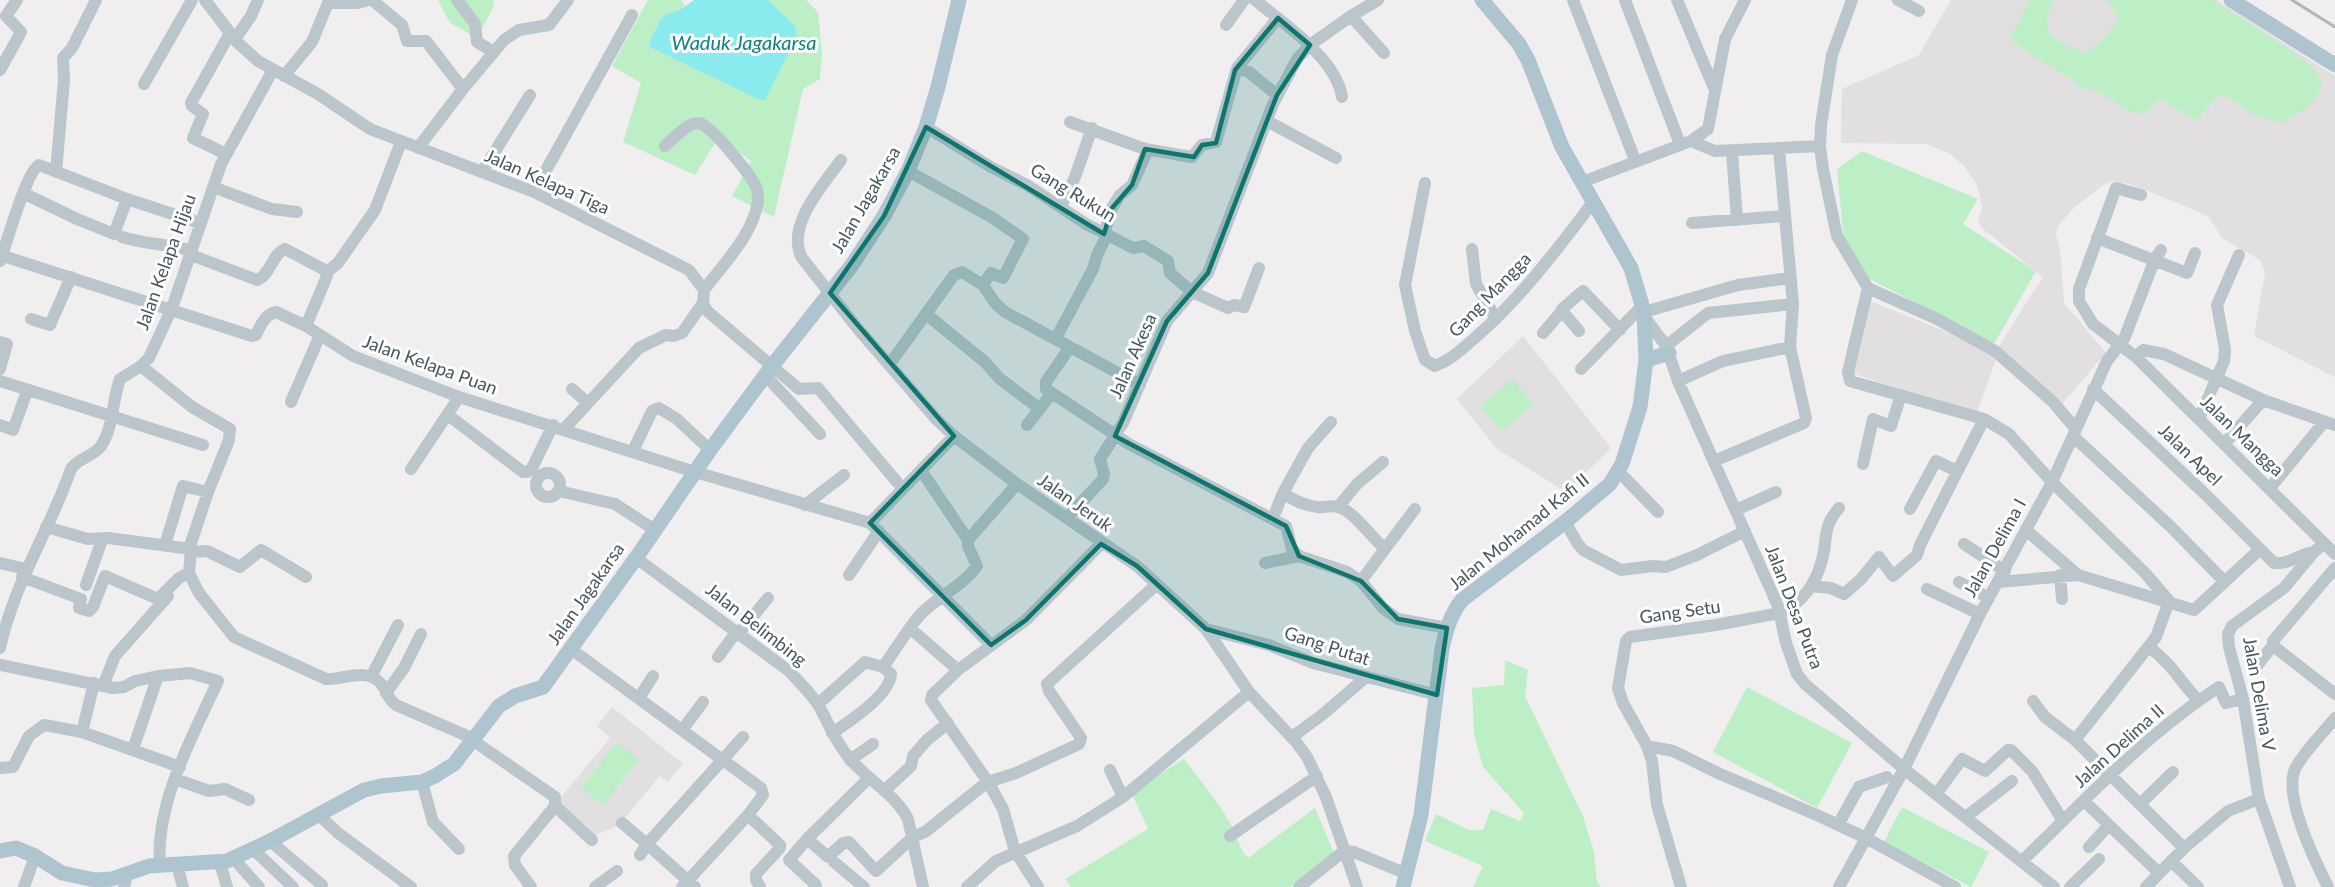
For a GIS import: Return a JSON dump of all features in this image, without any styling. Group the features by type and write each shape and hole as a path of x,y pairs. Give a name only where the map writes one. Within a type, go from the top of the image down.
{"main road":[{"name":"Jalan Jagakarsa","path":"0,851 16,848 35,856 57,871 82,879 126,881 149,866 227,861 270,842 364,790 422,782 446,770 454,764 506,700 543,687 768,370 830,293 871,237 909,171 926,127 959,0"},
{"name":"Jalan Mohamad Kafi II","path":"1405,880 1421,814 1440,663 1447,628 1455,609 1462,600 1566,522 1610,484 1618,471 1640,407 1646,356 1644,311 1631,267 1555,131 1528,60 1519,44 1482,0"},
{"path":"2231,0 2335,65"},
{"path":"1646,356 1668,349"}],"street":[{"path":"0,70 21,32 6,16 17,0"},
{"path":"56,172 64,80 63,58 72,48 96,0"},
{"path":"144,84 192,0"},
{"name":"Jalan Kelapa Tiga","path":"205,0 233,36 258,61 318,93 362,124 401,142 534,192 682,265 694,274 712,316 768,370"},
{"path":"226,154 193,138 203,114 191,103 233,36 251,16 258,0"},
{"path":"371,0 402,26 407,41 426,41 462,89"},
{"name":"Jalan Kelapa Hijau","path":"0,648 3,618 59,502 72,466 100,448 108,431 120,379 149,358 172,308 226,154 279,73 312,42 328,3 358,3 371,0"},
{"path":"457,0 475,24 477,42 494,52"},
{"path":"418,148 462,89 504,40 519,30 549,25 568,0"},
{"path":"1226,25 1244,0"},
{"path":"1255,0 1320,54 1340,86 1342,97"},
{"name":"Jalan Akesa","path":"1067,519 1103,479 1100,459 1116,436 1167,321 1208,273 1277,95 1297,59 1310,45 1378,0"},
{"path":"1573,0 1635,160"},
{"path":"1625,0 1685,143"},
{"path":"1677,0 1714,88"},
{"path":"1582,182 1635,160 1685,143 1708,129 1725,39 1745,0"},
{"path":"1852,0 1832,55 1816,147 1837,236 1868,288 1937,319 1995,351 2054,402 2074,433 2225,582"},
{"path":"1898,0 1919,11"},
{"path":"534,192 632,15"},
{"path":"1351,16 1384,53"},
{"path":"1070,122 1092,128 1145,149 1192,157 1202,145 1215,142 1237,68 1278,18"},
{"path":"1237,68 1249,72 1277,95"},
{"path":"482,172 530,95"},
{"path":"1267,121 1336,158"},
{"path":"448,415 526,472 559,427 588,404 639,348 666,335 674,336 682,333 751,226 758,200 756,186 737,160 706,126 698,123 692,124 665,146"},
{"name":"Gang Rukun","path":"926,127 1061,206 1086,224 1133,248 1144,246 1168,261 1170,273 1192,292"},
{"path":"1061,206 1075,177 1092,128"},
{"path":"306,326 327,272 338,263 375,210 401,142"},
{"path":"1685,143 1714,151 1732,152 1816,147"},
{"path":"1056,338 1093,269 1106,234 1112,208 1120,195 1132,185 1146,154 1145,149"},
{"path":"1714,461 1804,423 1806,418 1790,347 1793,303 1783,216 1779,149"},
{"path":"1732,152 1737,220"},
{"name":"Jalan Jeruk","path":"841,160 808,205 802,218 799,238 799,252 802,258 889,365 954,436 1101,544 1137,566 1206,630 1249,692 1292,737 1306,756 1326,797 1357,887"},
{"path":"172,308 1,257 23,193 35,167 39,165 127,199 200,223"},
{"path":"909,171 1022,237 1024,241 1004,278 991,273 983,285"},
{"name":"Gang Mangga","path":"1425,183 1405,285 1415,331 1425,360 1435,366 1449,360 1496,319 1536,277 1594,201"},
{"path":"213,187 272,209 297,212"},
{"name":"Jalan Mangga","path":"2141,195 2116,188 2079,289 2079,301 2093,324 2136,357 2270,488 2319,548 2335,554"},
{"path":"23,193 114,234 127,199"},
{"path":"1692,223 1783,216"},
{"path":"122,237 146,244 165,244 257,280 262,278 279,252 285,249 327,272"},
{"path":"2097,238 2158,254 2187,273 2195,253"},
{"path":"1472,249 1476,284 1496,319"},
{"name":"Jalan Delima I","path":"1839,887 1904,769 1980,614 2052,482 2108,361 2121,346 2158,254"},
{"path":"2199,419 2224,361 2225,349 2217,305 2239,255"},
{"path":"1192,292 1228,308 1234,305 1244,307 1258,268"},
{"path":"889,365 958,272 962,272 983,285 995,303 1005,312 1070,347 1046,382 1046,389 1116,436 1286,526 1295,552"},
{"path":"32,319 50,325 71,277"},
{"path":"1581,369 1620,330 1644,311 1738,285 1790,278"},
{"path":"1868,288 1848,372 1850,381 1984,419 2009,434 2052,482 2146,574 2169,601"},
{"path":"1543,333 1564,306 1581,291 1584,291 1620,330"},
{"path":"1668,349 1708,313 1793,303"},
{"name":"Jalan Kelapa Puan","path":"172,308 252,336 256,335 263,321 273,312 306,326 353,356 459,396 874,527"},
{"path":"1562,311 1579,331"},
{"name":"Jalan Desa Putra","path":"1644,311 1668,349 1678,381 1772,592 1794,664 1805,684 1904,769 1967,816 2054,887"},
{"path":"926,314 985,362 999,378 1040,409"},
{"path":"291,402 320,335"},
{"path":"0,369 3,343"},
{"path":"1678,381 1724,361 1790,347"},
{"path":"1074,349 1140,385"},
{"path":"2136,357 2143,350 2164,354 2263,400 2329,423 2270,488"},
{"path":"141,366 192,407 230,429 229,440 208,492 191,550 189,573 210,609 234,637 326,679 339,680 351,675 371,677 382,685 396,705 453,728 473,739 555,797 555,806 514,856 515,865 527,886"},
{"path":"768,370 820,434"},
{"path":"768,370 799,389 818,388 897,482"},
{"path":"0,381 203,445"},
{"path":"572,389 588,404"},
{"name":"Jalan Apel","path":"2094,389 2274,563 2283,564 2302,553 2319,548"},
{"path":"0,426 13,430 27,391"},
{"path":"1027,425 1052,393"},
{"path":"1863,464 1874,419 1891,426 1901,395"},
{"path":"411,469 459,396"},
{"path":"2225,443 2263,400"},
{"path":"633,451 652,411 659,408 677,418 710,450"},
{"path":"1812,586 1831,588 1844,594 1880,557 1893,576 1917,555 1920,544 1984,419"},
{"path":"1273,519 1283,494 1308,448 1331,422"},
{"path":"849,576 874,527 921,470 954,436"},
{"path":"1910,509 1936,461 1957,471"},
{"path":"1338,507 1357,484 1383,462"},
{"path":"921,470 969,540"},
{"path":"1618,471 1658,512"},
{"path":"805,505 844,475"},
{"path":"883,667 920,616 943,594 972,574 977,566 968,546 969,540 1017,484"},
{"path":"165,545 183,486 208,492"},
{"path":"559,491 615,504 655,530"},
{"path":"1736,510 1776,492"},
{"path":"1283,494 1296,501 1318,507 1338,507 1351,514 1368,535 1384,549"},
{"path":"1779,610 1789,609 1812,586 1822,559 1825,532 1830,519 1839,508"},
{"path":"1361,581 1415,509"},
{"path":"1566,522 1583,550 1621,570 1653,566 1666,567 1697,555 1745,531"},
{"path":"46,527 88,539 108,538 207,551 240,567 261,550 306,577"},
{"path":"874,527 943,594 991,645"},
{"path":"2026,530 2078,575"},
{"path":"86,585 102,540"},
{"path":"1038,887 1015,851 1003,808 988,782 931,700 932,696 958,670 1026,620 1101,544"},
{"path":"1964,544 2002,576 2078,575 2194,610 2259,550"},
{"name":"Jalan Delima V","path":"2290,887 2259,800 2242,699 2228,634 2232,626 2284,588 2319,548"},
{"path":"1265,563 1295,552 1347,572 1361,581 1383,608 1398,619 1447,628"},
{"name":"Jalan Belimbing","path":"636,558 789,671 818,704 832,733 850,760 904,812 913,837 923,887"},
{"path":"0,563 81,599 79,608 89,612 105,576 158,599 178,578 189,573"},
{"path":"2256,668 2273,645 2273,640 2335,568"},
{"path":"82,732 99,685 115,656 189,573"},
{"path":"2060,575 2061,598"},
{"path":"1959,582 1989,598"},
{"path":"876,872 913,837 925,832 988,782 1016,773 1079,744 1081,738 1049,691 1047,684 1157,584"},
{"path":"1928,589 1980,614"},
{"path":"718,657 768,598"},
{"path":"2075,740 2150,647 2169,601"},
{"name":"Gang Setu","path":"1647,746 1623,703 1618,687 1626,641 1630,637 1716,625 1779,610"},
{"path":"371,677 398,625"},
{"path":"911,629 958,670"},
{"name":"Gang Putat","path":"1206,630 1269,645 1313,663 1365,678 1437,695"},
{"path":"386,693 404,668 421,634"},
{"path":"2273,645 2335,694"},
{"path":"2150,647 2167,661 2198,700"},
{"path":"571,649 725,760 763,792 748,815 688,885 643,850 622,823"},
{"path":"818,704 866,662 888,670 891,678 884,692 847,724 832,733"},
{"path":"0,664 113,688 124,687 135,681 158,676 190,673 218,681 178,773 164,815 160,864"},
{"path":"133,749 158,676"},
{"path":"639,698 653,676"},
{"path":"1292,737 1365,678"},
{"name":"Jalan Delima II","path":"2022,861 2111,775 2198,700 2219,687 2226,703 2242,699"},
{"path":"967,887 996,861 1077,826 1124,797 1249,692"},
{"path":"2033,701 2045,717 2075,740 2184,848"},
{"path":"682,729 703,702"},
{"path":"2328,887 2312,856 2293,798 2292,782 2296,768 2335,718"},
{"path":"884,791 911,766 913,756 927,740 948,723"},
{"path":"0,768 13,767 24,742 40,726 82,732 133,749 209,791 225,789 249,800"},
{"path":"2321,736 2335,741"},
{"path":"643,850 743,737"},
{"path":"850,760 873,744"},
{"path":"1681,887 1657,805 1652,761 1647,746 1673,750 1720,774 1838,825 1955,887"},
{"path":"1937,793 1962,759 1985,771 2008,750 2011,750 2031,771 2063,821"},
{"path":"1110,770 1124,797"},
{"path":"2140,804 2173,772"},
{"path":"1230,836 1317,777"},
{"path":"1838,825 1859,787 1887,777"},
{"path":"814,887 816,885 789,860 869,778"},
{"path":"1967,816 2012,781"},
{"path":"422,782 433,822 459,849"},
{"path":"2146,887 2184,848 2228,811 2259,800"},
{"path":"2084,801 2159,873"},
{"path":"555,806 591,840"},
{"path":"319,815 411,887"},
{"path":"748,815 780,844 780,848 756,874 760,887"},
{"path":"2089,847 2109,825"},
{"path":"270,842 322,885"},
{"path":"812,843 828,857 843,843 849,842 878,877 865,887 834,862"},
{"path":"254,850 292,887"},
{"path":"1299,887 1344,851 1353,852 1405,880"},
{"path":"24,887 35,856"},
{"path":"2070,887 2099,859"},
{"path":"227,861 227,887"},
{"path":"227,861 260,887"},
{"path":"2171,861 2198,887"},
{"path":"177,865 183,887"},
{"path":"595,887 617,871"}],"highlighted area":[{"path":"1278,18 1310,45 1277,95 1208,273 1167,321 1115,436 1286,526 1299,556 1361,581 1398,619 1447,628 1437,695 1206,629 1137,566 1101,544 1026,620 991,645 870,523 954,436 830,293 884,216 926,127 1104,234 1112,208 1132,185 1145,149 1194,157 1202,145 1216,143 1235,70"}],"shaded area":[{"path":"1951,0 2217,0 2335,76 2335,377 2254,336 2265,273 2260,260 2222,238 2208,216 2130,184 2112,181 2103,185 2075,207 2059,224 2056,234 2060,250 2064,303 2106,353 2061,405 1997,356 1976,415 1843,370 1867,300 1997,352 2043,277 1983,229 1978,221 1982,208 1977,185 1964,166 1949,153 1926,144 1841,143 1842,89 1919,55"},
{"path":"1523,336 1611,448 1566,492 1497,449 1457,399"},
{"path":"612,707 683,764 668,782 660,776 618,826 596,835 584,824 579,829 555,804 610,738 597,726"}],"green space":[{"path":"438,0 494,0 493,8 477,38 450,23"},
{"path":"648,0 681,0 698,27 767,8 768,0 806,0 818,12 822,52 820,79 803,89 774,217 732,196 751,161 719,137 695,175 623,142 641,83 612,66"},
{"path":"2030,0 2054,0 2047,21 2048,29 2058,40 2086,53 2104,38 2119,19 2107,0 2213,0 2296,54 2313,68 2322,81 2320,89 2307,107 2281,123 2254,115 2228,97 2218,96 2196,120 2160,99 2144,114 2129,111 2094,90 2081,88 2070,78 2042,62 2010,39"},
{"path":"1862,151 1978,199 1963,224 2036,271 1994,344 1868,278 1844,242 1837,169"},
{"path":"1513,379 1534,405 1501,431 1480,405"},
{"path":"1505,660 1528,670 1525,696 1583,816 1594,852 1597,881 1601,887 1473,887 1483,866 1425,841 1436,814 1469,830 1483,830 1491,809 1520,821 1524,813 1483,767 1474,734 1472,688 1504,685"},
{"path":"1747,687 1852,743 1817,808 1713,752"},
{"path":"617,742 639,760 603,805 581,787"},
{"path":"1184,759 1224,813 1248,858 1315,808 1334,853 1290,887 1071,887 1065,879 1148,829 1131,792"},
{"path":"1902,807 1989,852 1971,887 1884,842"}],"water":[{"name":"Waduk Jagakarsa","path":"694,0 768,0 796,27 796,38 765,100 760,100 650,47 650,41 665,15 680,10"}],"railway":[{"path":"2292,0 2335,27"}]}
